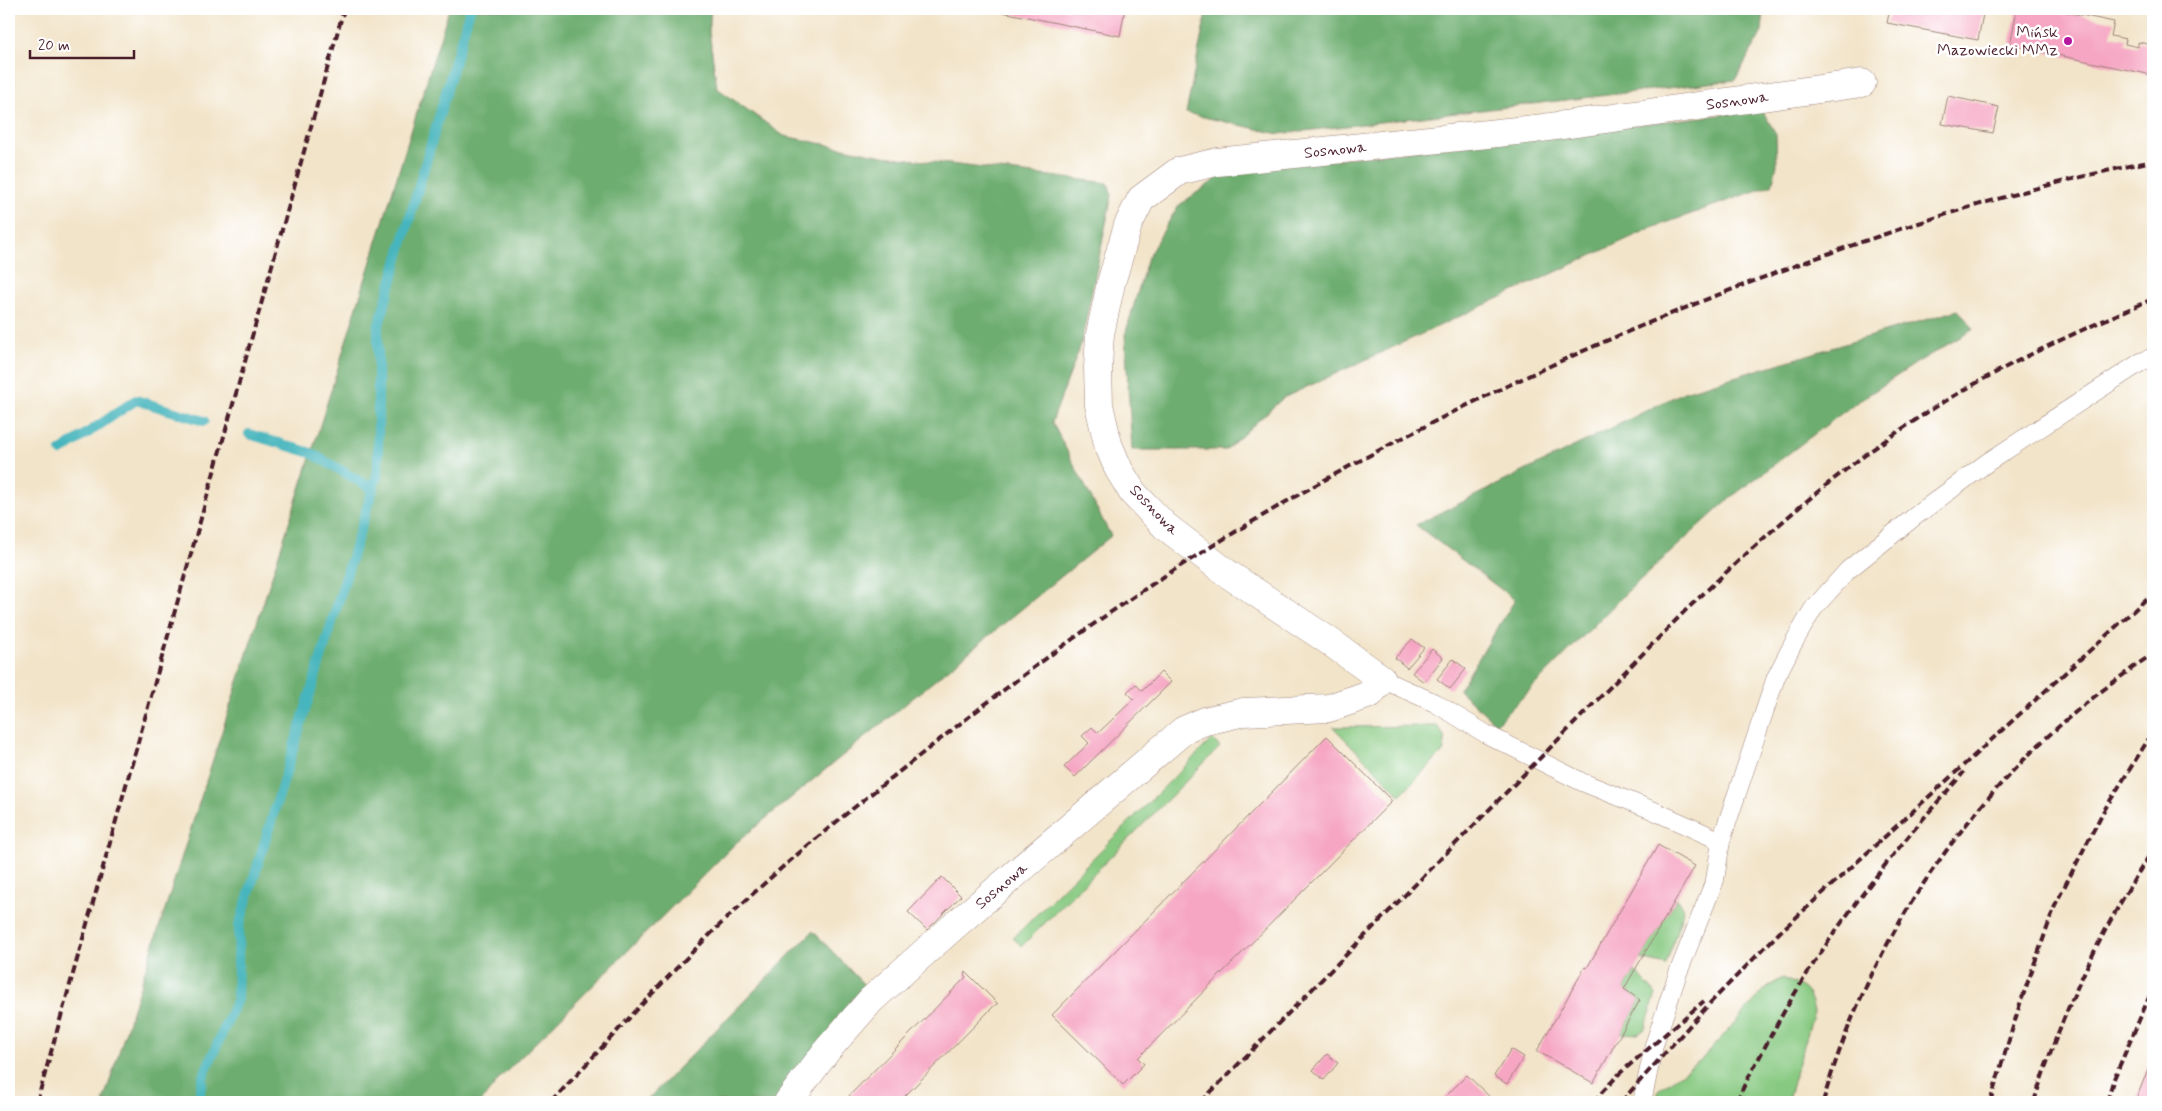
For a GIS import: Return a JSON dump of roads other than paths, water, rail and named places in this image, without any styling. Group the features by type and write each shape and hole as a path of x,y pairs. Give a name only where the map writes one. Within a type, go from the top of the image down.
{"street":[{"name":"Sosnowa","path":"788,1102 828,1049 871,1000 954,926 1184,730 1205,721 1244,712 1329,708 1370,694 1382,679 1326,639 1228,574 1165,526 1133,493 1119,470 1108,444 1099,405 1098,367 1100,334 1119,252 1128,225 1141,199 1179,172 1217,162 1535,129 1862,83"}],"lane":[{"path":"1642,1102 1654,1046 1678,973 1715,880 1721,841 1776,677 1813,609 1848,570 1988,462 2141,362 2153,357"},
{"path":"1382,679 1435,703 1486,734 1582,782 1652,810 1721,841"}],"waterway":[{"path":"198,1102 203,1077 237,999 239,926 378,472 378,328 470,9"},
{"path":"61,451 136,400 204,421"},
{"path":"249,434 311,453 373,489"}],"railway":[{"path":"37,1102 344,9"},
{"path":"551,1102 651,995 729,916 831,826 980,708 1052,654 1163,577 1271,511 1343,470 1488,395 1637,328 1713,297 1879,236 1969,207 2061,182 2153,161"},
{"path":"1201,1102 1687,609 1796,510 1883,442 1942,403 2031,354 2153,299"},
{"path":"1621,1102 1710,1003 1780,932 2153,593"},
{"path":"1823,1102 1843,1042 1868,983 1897,926 1931,872 1970,820 2012,772 2058,727 2107,687 2153,654"},
{"path":"1990,1102 2020,1004 2056,903 2103,812 2153,732"},
{"path":"1737,1102 1788,1004 1833,934 1883,867 1964,772"},
{"path":"2034,1102 2057,1037 2084,972 2117,909 2153,850"},
{"path":"2107,1102 2113,1081 2153,988"},
{"path":"1593,1102 1619,1074 1704,1001"}],"place":[{"name":"Mińsk Mazowiecki MMz","path":"2068,41"}]}
